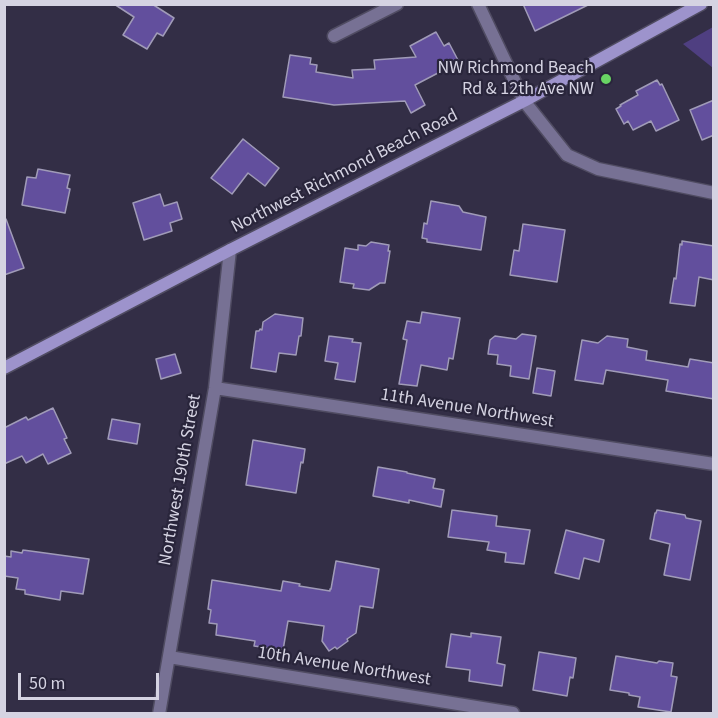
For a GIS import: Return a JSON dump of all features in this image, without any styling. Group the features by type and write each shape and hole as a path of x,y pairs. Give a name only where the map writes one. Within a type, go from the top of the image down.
{"main road":[{"name":"Northwest Richmond Beach Road","path":"4,368 524,101 701,4"}],"street":[{"path":"334,36 397,4"},
{"path":"478,4 524,101 567,155 598,169 714,193"},
{"name":"Northwest 190th Street","path":"159,714 215,388 230,250"},
{"name":"11th Avenue Northwest","path":"215,388 714,464"},
{"name":"10th Avenue Northwest","path":"169,657 513,713"}],"shaded area":[{"path":"713,27 713,68 683,44"}],"building":[{"path":"114,4 152,4 174,18 163,36 157,33 147,49 123,35 134,17"},
{"path":"523,4 590,4 535,31"},
{"path":"436,32 444,46 449,43 459,62 415,85 425,105 411,113 405,101 334,105 283,97 290,55 311,58 310,64 317,65 316,72 353,78 352,70 375,69 374,60 416,57 410,46"},
{"path":"657,80 660,85 662,84 679,120 656,131 651,121 633,130 628,121 624,124 616,109 638,95 636,91"},
{"path":"714,100 714,135 702,140 690,110"},
{"path":"243,139 279,168 265,186 248,173 232,194 211,178"},
{"path":"38,169 70,175 67,188 70,189 65,213 22,205 27,177 36,178"},
{"path":"160,194 164,206 177,202 182,219 170,223 172,231 144,240 133,203"},
{"path":"431,201 459,206 463,212 486,217 481,250 427,242 427,239 422,238"},
{"path":"4,219 6,219 24,268 4,275"},
{"path":"523,224 565,230 557,282 510,275 514,250 519,251"},
{"path":"682,241 714,246 714,280 699,277 695,306 670,303"},
{"path":"371,242 389,245 385,283 380,283 369,290 353,288 354,284 340,282 345,248 358,250 358,245 366,246"},
{"path":"422,312 460,318 453,359 449,358 447,370 421,365 417,386 399,384 407,340 403,339 407,321 420,323"},
{"path":"275,314 303,318 296,355 279,353 276,372 251,368 256,331 262,330 263,322"},
{"path":"522,334 536,336 529,379 510,376 511,366 497,364 498,355 488,354 490,340 495,336 516,339"},
{"path":"329,336 353,339 352,342 361,343 355,382 335,379 338,363 325,361"},
{"path":"607,336 628,339 627,347 647,351 646,360 688,367 690,359 714,363 714,399 666,391 668,380 606,370 603,384 575,380 582,340 598,343"},
{"path":"175,354 181,373 161,379 156,359"},
{"path":"537,368 555,371 551,396 533,393"},
{"path":"53,408 67,438 64,439 71,453 48,464 43,454 26,463 22,456 4,464 4,428 26,417 28,420"},
{"path":"112,419 140,424 137,444 108,439"},
{"path":"253,440 305,449 296,493 246,485"},
{"path":"378,467 435,479 433,488 444,490 441,507 409,500 409,503 373,496"},
{"path":"452,510 497,516 496,526 530,530 524,564 505,562 506,553 487,550 489,542 448,537"},
{"path":"657,510 685,515 686,518 701,521 690,580 664,575 670,544 650,539"},
{"path":"566,530 604,540 599,562 584,558 579,579 555,573"},
{"path":"23,550 89,559 83,594 61,591 60,600 25,594 25,590 16,589 18,578 4,576 4,556 11,557 11,551 22,553"},
{"path":"336,561 379,569 373,608 360,606 356,633 337,649 335,647 329,651 322,641 324,626 288,621 283,650 254,646 255,641 216,635 217,624 209,623 211,610 208,609 212,580 281,591 283,581 330,591"},
{"path":"471,633 501,637 497,663 505,665 502,686 469,681 470,670 446,667 451,634 471,637"},
{"path":"539,652 576,658 567,696 533,690"},
{"path":"616,656 657,663 659,661 673,663 671,676 677,677 671,712 638,707 640,697 610,690"}],"place":[{"name":"NW Richmond Beach Rd & 12th Ave NW","path":"606,79"}]}
